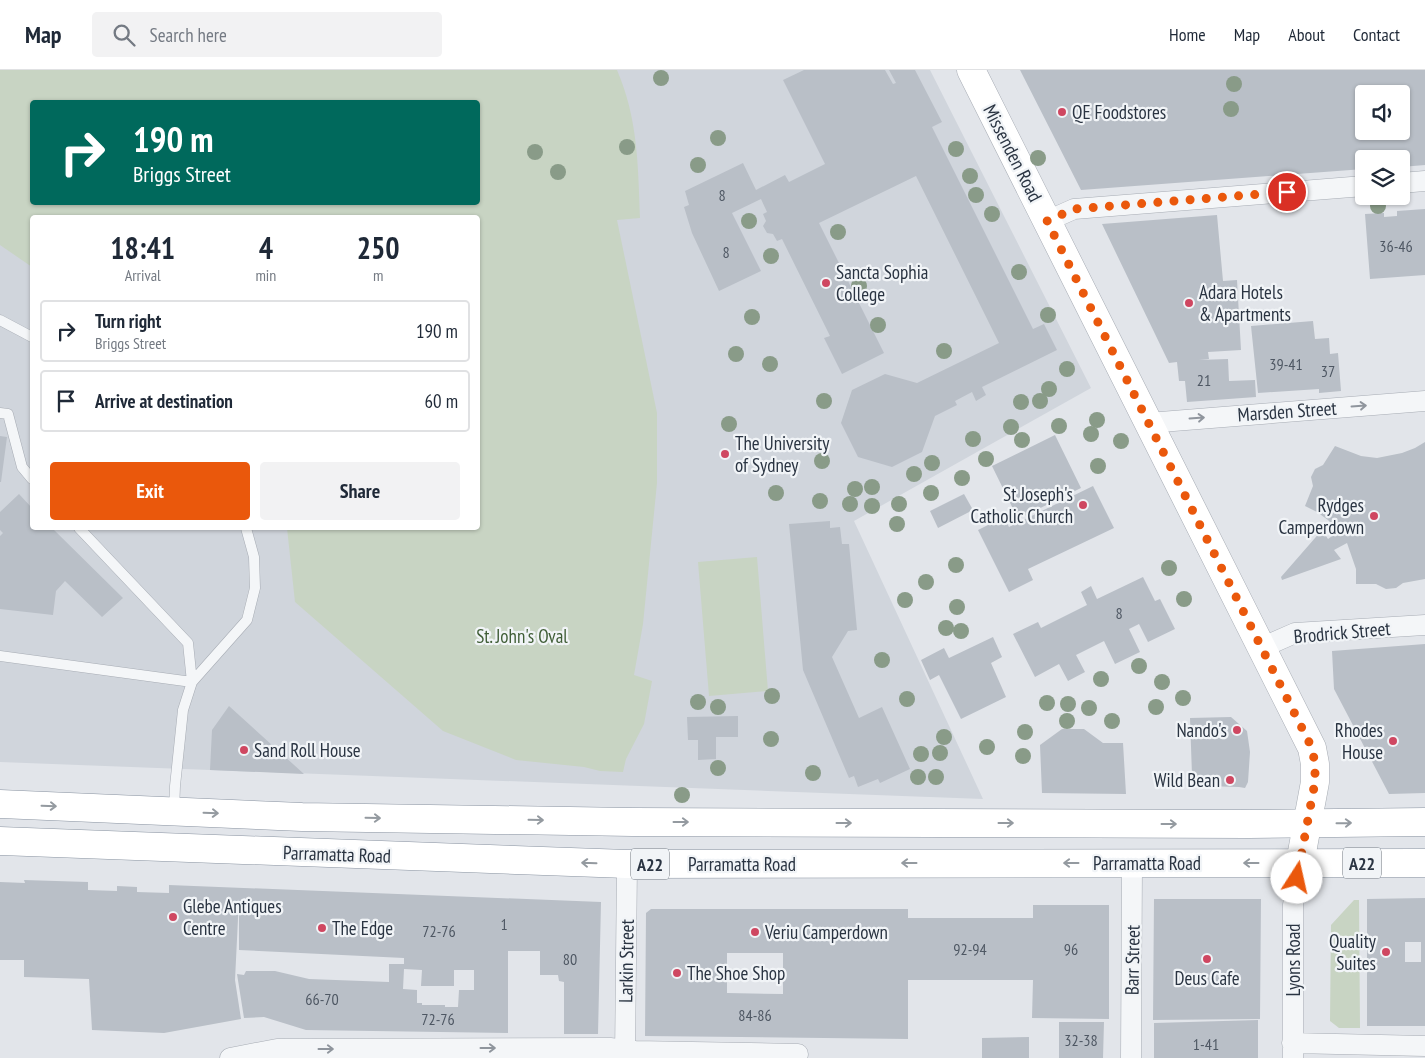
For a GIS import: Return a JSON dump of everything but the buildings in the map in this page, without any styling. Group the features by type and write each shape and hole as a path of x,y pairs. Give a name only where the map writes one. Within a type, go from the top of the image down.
{"main road":[{"name":"Missenden Road","path":"971,70 1312,748 1315,764 1315,782 1300,863"},
{"name":"Parramatta Road","path":"0,804 302,817 642,822 1308,824 1425,822"},
{"name":"Parramatta Road","path":"0,841 627,864 1425,863"}],"street":[{"path":"1410,182 1425,181"},
{"path":"1047,221 1074,209 1355,187"},
{"name":"Marsden Street","path":"1148,422 1425,401"},
{"name":"Brodrick Street","path":"1261,648 1295,633 1425,625"},
{"name":"Barr Street","path":"1131,1058 1132,863"},
{"name":"Lyons Road","path":"1292,1051 1293,905 1300,863"},
{"name":"Larkin Street","path":"625,1054 627,864"},
{"path":"1292,1051 1425,1046"},
{"path":"230,1058 277,1049 610,1048 625,1054 635,1051 798,1054"}],"lane":[{"path":"0,320 30,335"},
{"path":"0,413 8,414 22,467 30,477"},
{"path":"81,530 188,643 192,682 183,710 174,812"},
{"path":"192,682 247,620 255,588 254,557 247,530"},
{"path":"0,656 192,682"}],"shaded area":[{"name":"The University of Sydney","path":"0,70 930,70 1091,388 854,521 983,799 0,762"}],"green space":[{"name":"St. John's Oval","path":"0,70 617,70 629,106 636,142 640,218 617,220 657,413 657,483 643,624 634,675 652,681 644,724 626,759 623,772 600,771 584,767 516,760 443,731 295,602 287,530 480,530 480,215 30,215 30,266 0,245"},
{"path":"757,557 768,691 709,696 698,562"},
{"path":"1354,900 1359,900 1360,1028 1339,1028 1330,1021 1331,925"}],"place":[{"name":"QE Foodstores","path":"1062,112"},
{"name":"Sancta Sophia College","path":"826,283"},
{"name":"Adara Hotels & Apartments","path":"1189,303"},
{"name":"The University of Sydney","path":"725,454"},
{"name":"St Joseph's Catholic Church","path":"1083,505"},
{"name":"Rydges Camperdown","path":"1374,516"},
{"name":"Nando's","path":"1237,730"},
{"name":"Rhodes House","path":"1393,741"},
{"name":"Sand Roll House","path":"244,750"},
{"name":"Wild Bean","path":"1230,780"},
{"name":"Glebe Antiques Centre","path":"173,917"},
{"name":"The Edge","path":"322,928"},
{"name":"Veriu Camperdown","path":"755,932"},
{"name":"Quality Suites","path":"1386,952"},
{"name":"Deus Cafe","path":"1207,959"},
{"name":"The Shoe Shop","path":"677,973"}],"route":[{"path":"1287,192 1074,209 1047,221 1312,748 1315,764 1315,782 1297,878"}]}
